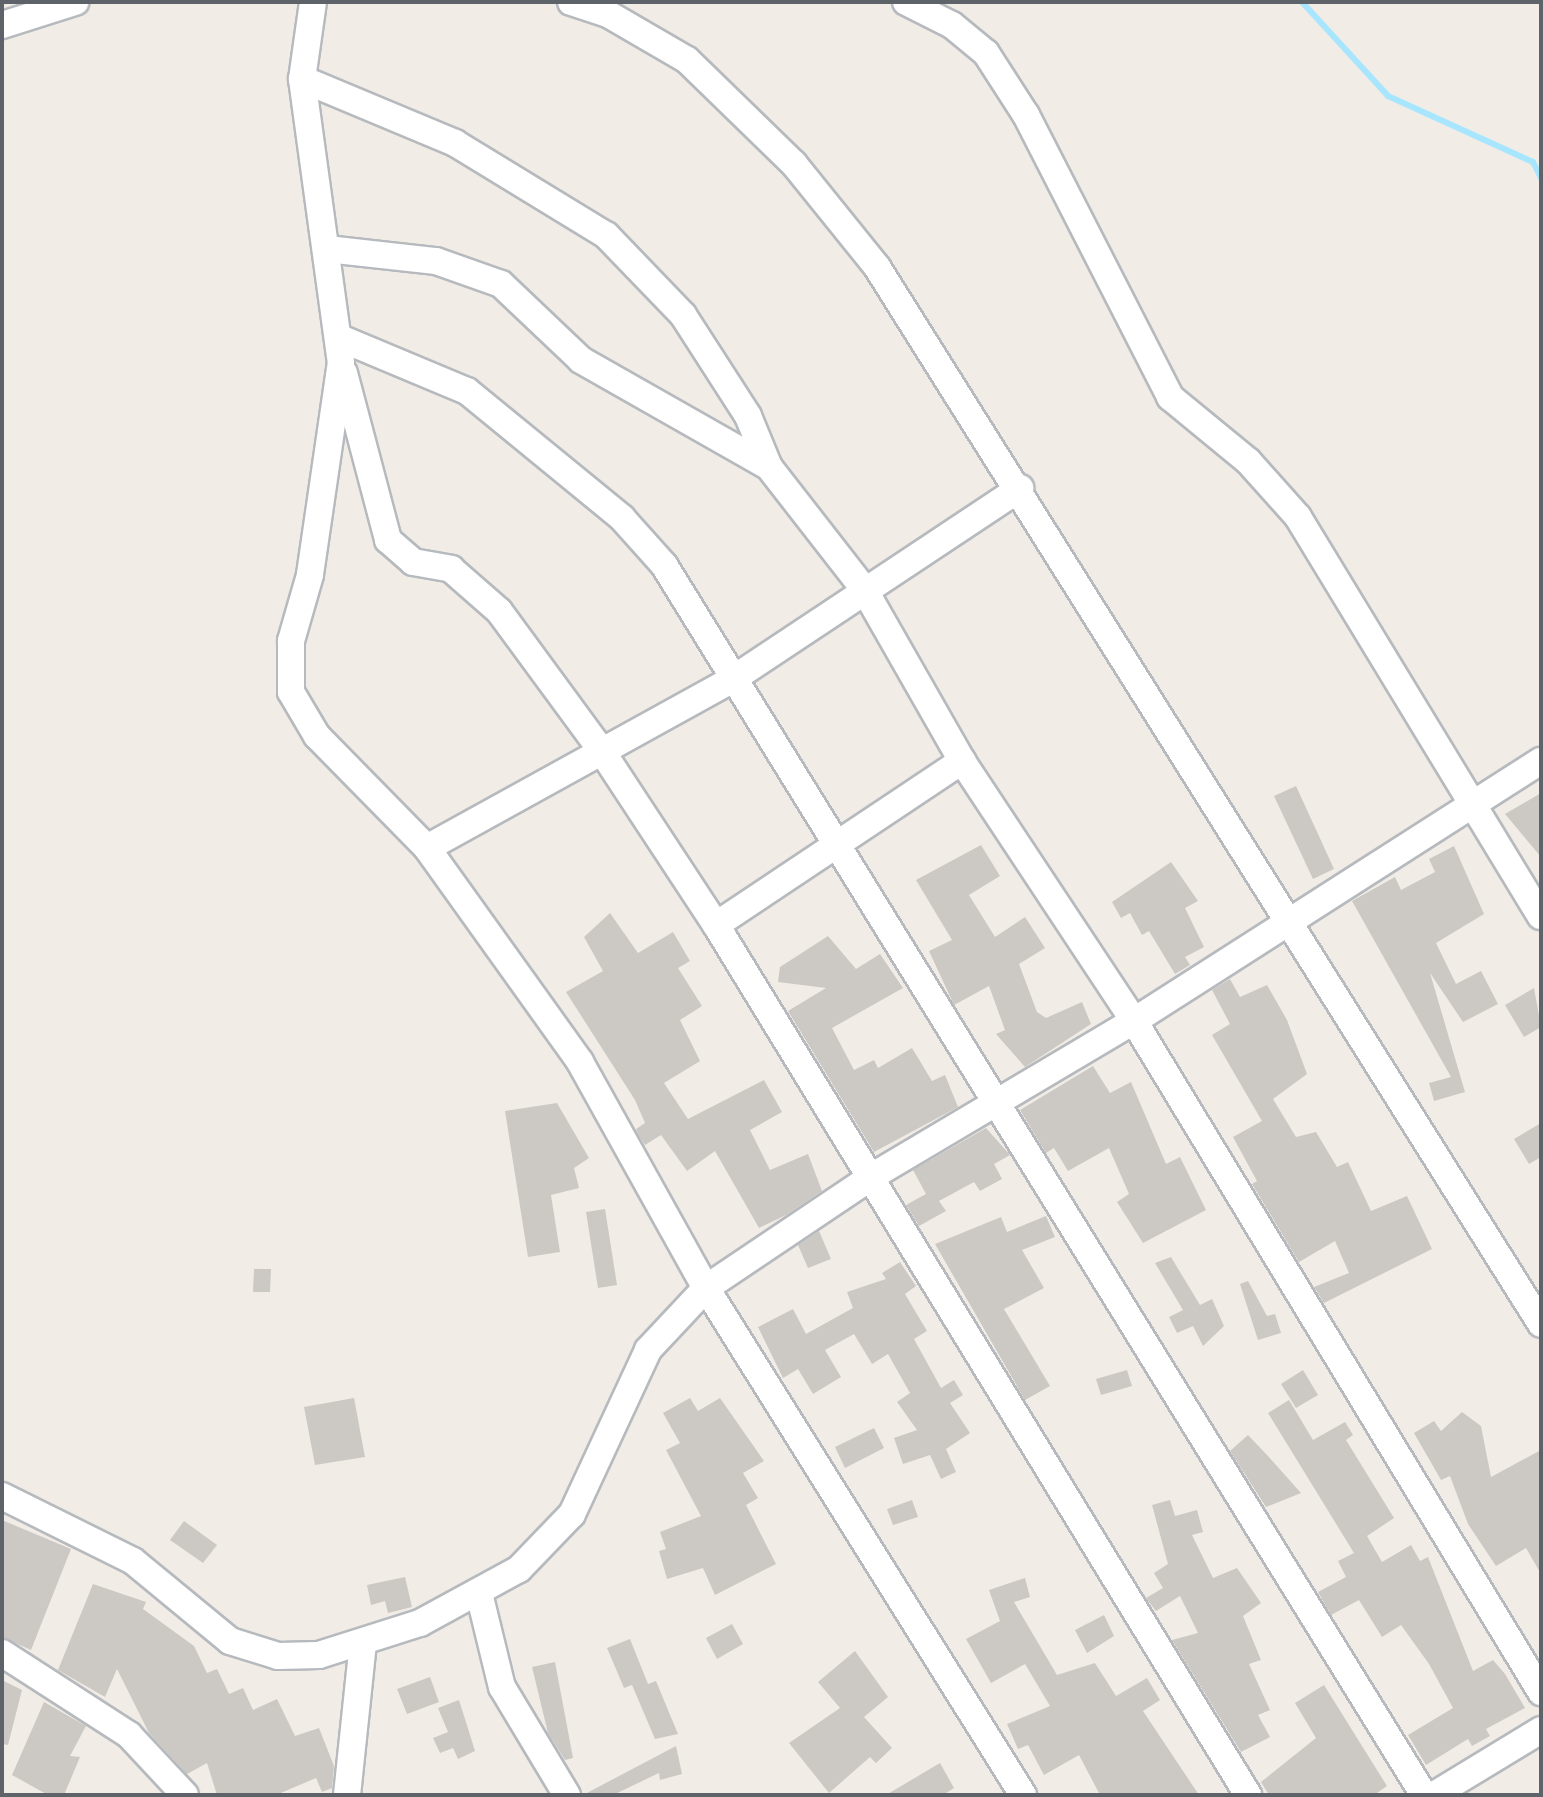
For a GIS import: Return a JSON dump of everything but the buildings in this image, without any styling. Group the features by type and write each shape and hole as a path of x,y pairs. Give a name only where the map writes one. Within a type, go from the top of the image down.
{"street":[{"path":"2,25 75,2"},
{"path":"313,2 302,79 341,350 388,540 413,562 451,569 499,611 601,750 716,925 1248,1795"},
{"path":"571,2 687,60 794,164 877,267 1020,488 1541,1324"},
{"path":"906,2 952,25 986,53 1026,115 1170,397 1248,461 1298,517 1541,916"},
{"path":"302,79 455,143 606,235 683,315 748,416 769,467 864,589 962,761 1134,1021 1541,1692"},
{"path":"327,249 436,261 501,284 581,360 769,467"},
{"path":"341,350 467,391 622,518 664,565 1424,1795"},
{"path":"341,350 310,575 291,641 291,692 317,736 427,848 580,1062 706,1288 1023,1795"},
{"path":"427,848 733,679 1020,488"},
{"path":"716,925 837,848 962,761"},
{"path":"2,1496 133,1561 230,1641 278,1656 363,1644 479,1593 519,1569 572,1514 648,1350 706,1288 871,1177 1134,1021 1541,761"},
{"path":"479,1593 502,1687 567,1795"},
{"path":"347,1795 363,1644"},
{"path":"2,1653 129,1735 185,1795"},
{"path":"1434,1795 1541,1730"}],"waterway":[{"path":"1302,2 1388,96 1533,162 1541,178"}]}
